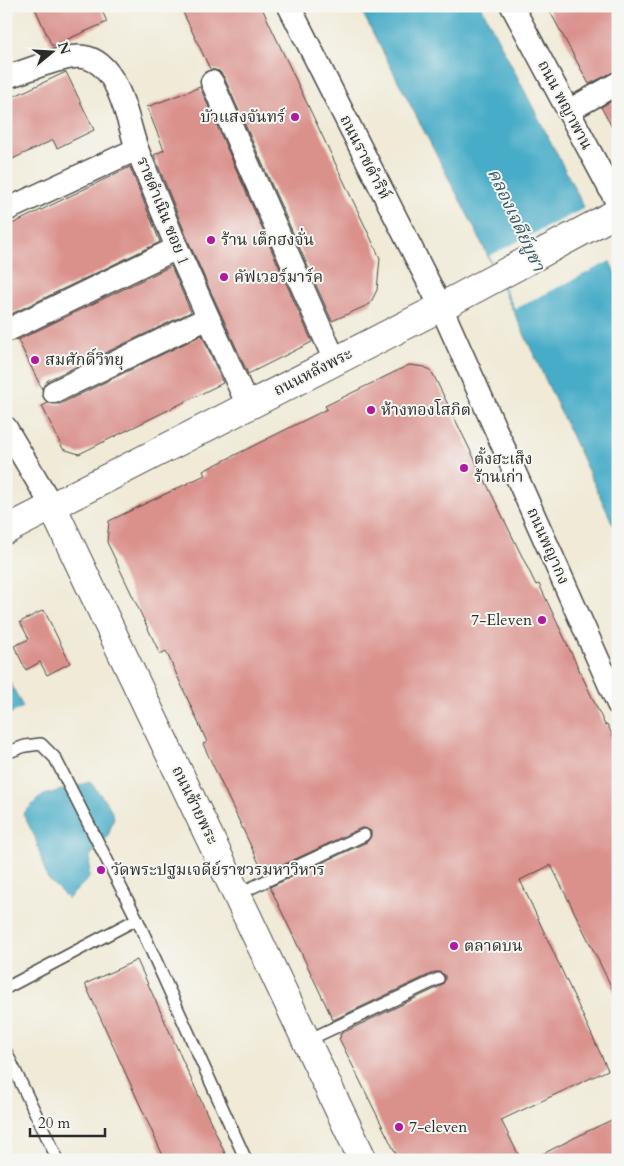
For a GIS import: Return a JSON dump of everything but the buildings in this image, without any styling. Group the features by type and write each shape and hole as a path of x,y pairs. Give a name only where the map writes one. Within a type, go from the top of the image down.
{"street":[{"name":"ถนนราชดำริห์","path":"289,6 441,307"},
{"name":"ถนน พญาพาน","path":"512,6 568,111 612,212"},
{"path":"6,78 73,57 97,60 112,75 137,149"},
{"path":"212,82 335,361"},
{"path":"568,111 618,83"},
{"name":"ราชดำเนิน ซอย 1","path":"6,210 137,149 177,248 248,406"},
{"name":"ถนนหลังพระ","path":"6,530 441,307 612,212"},
{"path":"6,331 177,248"},
{"name":"ถนนพญากง","path":"441,307 618,704"},
{"path":"54,392 208,318"},
{"path":"6,428 52,506"},
{"name":"ถนนซ้ายพระ","path":"52,506 363,1160"}],"lane":[{"path":"6,753 24,746 41,744 55,758 137,919 246,1160"},
{"path":"238,894 364,835"},
{"path":"6,988 137,919"},
{"path":"306,1041 438,979"},
{"path":"6,1052 58,1160"}],"water":[{"name":"คลองเจดีย์บูชา","path":"359,6 481,6 581,201 618,279 618,535 476,231"},
{"path":"6,675 23,707 6,716"},
{"path":"90,782 108,804 114,817 108,836 90,856 89,878 68,899 47,878 35,837 23,814 41,796"}],"pier":[{"path":"587,207 612,260 515,309 489,256"}],"place":[{"name":"บัวแสงจันทร์","path":"295,117"},
{"name":"ร้าน เต็กฮงจั่น","path":"211,240"},
{"name":"คัฟเวอร์มาร์ค","path":"224,277"},
{"name":"สมศักดิ์วิทยุ","path":"35,360"},
{"name":"ห้างทองโสภิต","path":"371,410"},
{"name":"ตั้งฮะเส็ง ร้านเก่า","path":"464,468"},
{"name":"7-Eleven","path":"542,620"},
{"name":"วัดพระปฐมเจดีย์ราชวรมหาวิหาร","path":"101,870"},
{"name":"ตลาดบน","path":"454,946"},
{"name":"7-eleven","path":"399,1127"}]}
